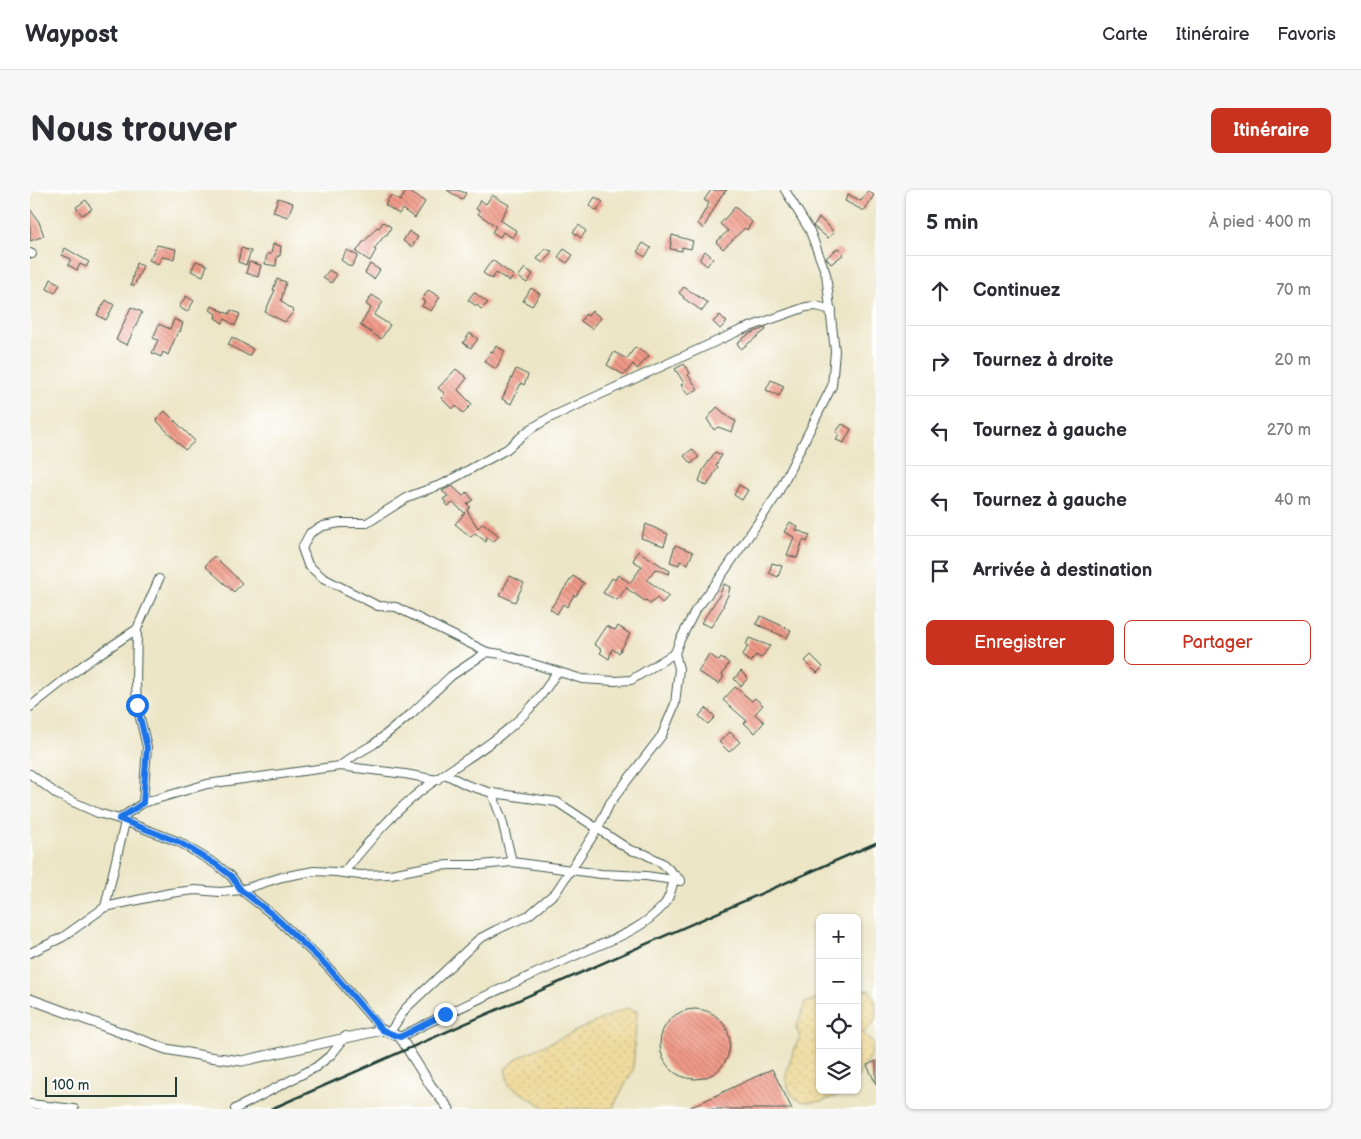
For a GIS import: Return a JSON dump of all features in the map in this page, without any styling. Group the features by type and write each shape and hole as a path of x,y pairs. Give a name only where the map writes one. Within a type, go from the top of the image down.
{"street":[{"path":"785,190 810,231 826,274 832,310 835,351 832,386 777,495 695,611 675,653 631,680 582,679 501,654 488,652 396,607 378,606 324,578 308,565 302,548 310,533 323,526 368,523 410,496 443,484 507,449 529,430 549,418 741,330 806,307 816,306 832,310"},
{"path":"143,803 147,747 137,705 137,629 160,579"},
{"path":"30,707 86,663 137,629"},
{"path":"340,766 355,754 374,744 411,714 451,676 488,652"},
{"path":"30,999 166,1049 242,1061 346,1036 386,1031 406,1008 479,939 529,915 556,892 598,828 610,803 662,735 675,704 679,669 675,653"},
{"path":"343,873 399,810 422,790 512,726 532,706 558,672"},
{"path":"105,907 122,820 143,803 207,784 340,766 437,780"},
{"path":"30,774 58,795 98,814 122,820 179,842 217,865 231,876 241,890 273,915 327,966 386,1031 400,1037 448,1109"},
{"path":"30,954 63,937 105,907 170,893 195,890 220,892 241,890 282,877 314,871 360,876 392,874 434,866 512,862 570,871 646,876 681,881 662,863 645,854 630,850 557,802 492,794 467,785 445,774"},
{"path":"492,794 502,820 512,862"},
{"path":"400,1037 445,1014 516,984 574,956 620,938 648,919 666,903 674,880"},
{"path":"235,1109 316,1067 332,1054 346,1036"},
{"path":"30,1104 74,1109"}],"sand":[{"path":"861,990 870,991 876,1002 876,1020 863,1033 873,1044 871,1054 861,1071"},
{"path":"816,999 816,1094 840,1094 816,1102 800,1101 794,1097 786,1081 786,1073 800,1036 796,1028 805,1003"},
{"path":"626,1008 637,1011 633,1070 612,1109 547,1109 509,1085 505,1069 519,1057"}],"building":[{"path":"407,190 425,202 415,218 402,209 399,214 385,205 391,195 400,201"},
{"path":"447,190 457,190 466,193 462,200"},
{"path":"711,190 727,190 721,196 703,229 698,223 709,203 704,200"},
{"path":"868,191 874,195 864,211 845,201 848,194 861,201"},
{"path":"492,195 509,205 500,220 517,231 513,238 503,232 500,237 492,232 496,226 478,214 480,211 476,209 480,200 486,204"},
{"path":"595,197 603,202 597,211 589,206"},
{"path":"278,198 293,203 288,217 273,212"},
{"path":"86,200 92,209 82,215 76,207"},
{"path":"735,207 752,222 747,230 745,228 723,249 716,242 728,231 720,224"},
{"path":"30,209 39,222 44,236 30,241"},
{"path":"819,218 834,233 828,238 813,226"},
{"path":"383,222 391,227 387,235 374,249 376,250 370,261 356,252"},
{"path":"579,225 586,231 581,238 573,232"},
{"path":"409,231 418,237 412,247 403,241"},
{"path":"672,235 693,241 691,249 682,247 682,251 670,249"},
{"path":"643,243 651,248 645,257 637,252"},
{"path":"273,244 281,246 276,266 265,264 267,254 271,254"},
{"path":"157,245 176,249 174,259 162,257 158,264 149,260"},
{"path":"65,248 89,262 86,267 80,264 77,270 68,265 71,259 62,255"},
{"path":"241,248 251,251 246,265 238,262"},
{"path":"838,248 844,254 831,264 826,258"},
{"path":"545,249 552,251 543,263 537,259"},
{"path":"564,249 573,255 567,263 558,257"},
{"path":"347,250 358,256 351,267 341,260"},
{"path":"705,251 713,258 707,266 700,260"},
{"path":"492,260 514,276 510,281 496,273 492,279 483,273"},
{"path":"196,261 207,265 203,276 191,271"},
{"path":"249,262 261,265 258,277 246,273"},
{"path":"136,263 143,266 134,286 131,285"},
{"path":"370,264 380,270 374,279 365,273"},
{"path":"525,268 533,274 527,283 518,277"},
{"path":"329,270 337,275 331,283 323,278"},
{"path":"51,279 60,284 55,293 47,289"},
{"path":"277,279 286,282 281,301 294,311 285,322 265,312 275,290 273,290"},
{"path":"684,287 708,303 702,311 679,293"},
{"path":"531,288 540,294 532,306 523,301"},
{"path":"428,290 440,297 431,311 422,306 425,301 422,300"},
{"path":"474,292 488,303 481,309 468,300"},
{"path":"372,295 383,302 374,315 390,325 381,339 360,325 371,308 366,304"},
{"path":"186,296 194,301 187,312 179,307"},
{"path":"106,300 114,305 106,320 97,315"},
{"path":"212,306 229,314 231,310 240,314 235,326 225,319 223,323 215,318 216,314 210,310"},
{"path":"131,307 142,312 127,345 116,340"},
{"path":"592,311 601,318 592,329 581,321 585,314 588,316"},
{"path":"720,315 727,322 720,329 713,322"},
{"path":"174,319 183,323 168,355 163,352 161,357 152,353 158,340 153,338 159,324 170,329"},
{"path":"765,328 766,330 741,349 737,343 749,334"},
{"path":"470,333 478,339 471,348 463,343"},
{"path":"232,337 253,349 249,356 228,345"},
{"path":"496,346 505,351 496,369 484,361"},
{"path":"635,347 649,356 637,369 633,364 624,375 607,365 614,352 627,359"},
{"path":"684,364 690,373 688,375 698,389 688,395 681,385 684,383 675,369"},
{"path":"456,369 467,378 458,390 472,404 463,413 456,406 452,409 441,398 445,394 438,388"},
{"path":"516,369 528,375 524,385 521,383 511,404 502,399"},
{"path":"771,380 784,386 779,396 766,390"},
{"path":"717,407 736,421 732,432 718,427 714,430 707,419"},
{"path":"165,411 195,441 185,450 156,420"},
{"path":"842,424 851,429 844,443 836,440 839,434 836,432"},
{"path":"692,449 699,457 691,464 684,456"},
{"path":"715,452 722,455 716,465 718,467 707,486 699,481 703,470"},
{"path":"739,485 748,490 742,500 734,495"},
{"path":"452,486 463,496 467,492 473,500 467,504 470,507 467,511 478,528 483,523 499,536 493,542 487,537 486,542 475,533 471,537 455,524 465,513 453,503 448,506 443,499 448,496 442,491"},
{"path":"790,522 798,527 796,530 810,535 807,542 803,540 797,558 787,555 794,537 784,532"},
{"path":"646,524 668,534 664,546 641,538"},
{"path":"675,545 693,552 688,564 680,561 679,565 670,562"},
{"path":"638,551 670,571 669,574 655,569 647,580 669,596 662,603 657,598 650,604 626,588 617,600 603,593 612,578 615,580 618,575 630,583 642,566 633,561"},
{"path":"214,556 242,583 234,592 205,566"},
{"path":"772,563 782,566 778,577 769,573"},
{"path":"510,576 524,583 515,602 500,595"},
{"path":"573,576 584,583 567,607 563,604 557,614 550,609"},
{"path":"724,584 730,587 724,606 711,627 701,623 719,596"},
{"path":"761,616 791,630 787,638 756,624"},
{"path":"606,626 615,630 618,626 630,634 619,653 612,649 609,659 600,653 602,650 594,644"},
{"path":"749,638 770,646 761,658 756,655 751,662 742,656 748,646 746,645"},
{"path":"709,654 719,661 721,658 729,663 719,684 698,672"},
{"path":"811,655 823,667 817,673 805,661"},
{"path":"741,671 748,678 741,686 734,679"},
{"path":"735,687 752,701 755,698 763,705 755,714 764,722 755,733 744,723 747,721 723,700"},
{"path":"706,708 715,717 708,724 699,716"},
{"path":"730,732 740,742 729,752 719,742"},
{"path":"702,1009 715,1015 724,1024 728,1030 730,1044 728,1058 720,1069 709,1077 688,1079 681,1077 670,1069 662,1058 660,1037 662,1030 670,1019 681,1011"},
{"path":"876,1061 876,1084 867,1065"},
{"path":"772,1069 792,1109 687,1109"}],"railway":[{"path":"271,1109 876,843"}],"route":[{"path":"137,705 147,747 143,803 119,819 179,842 217,865 231,876 241,890 273,915 327,966 353,999 382,1030 400,1037 445,1014"}]}
